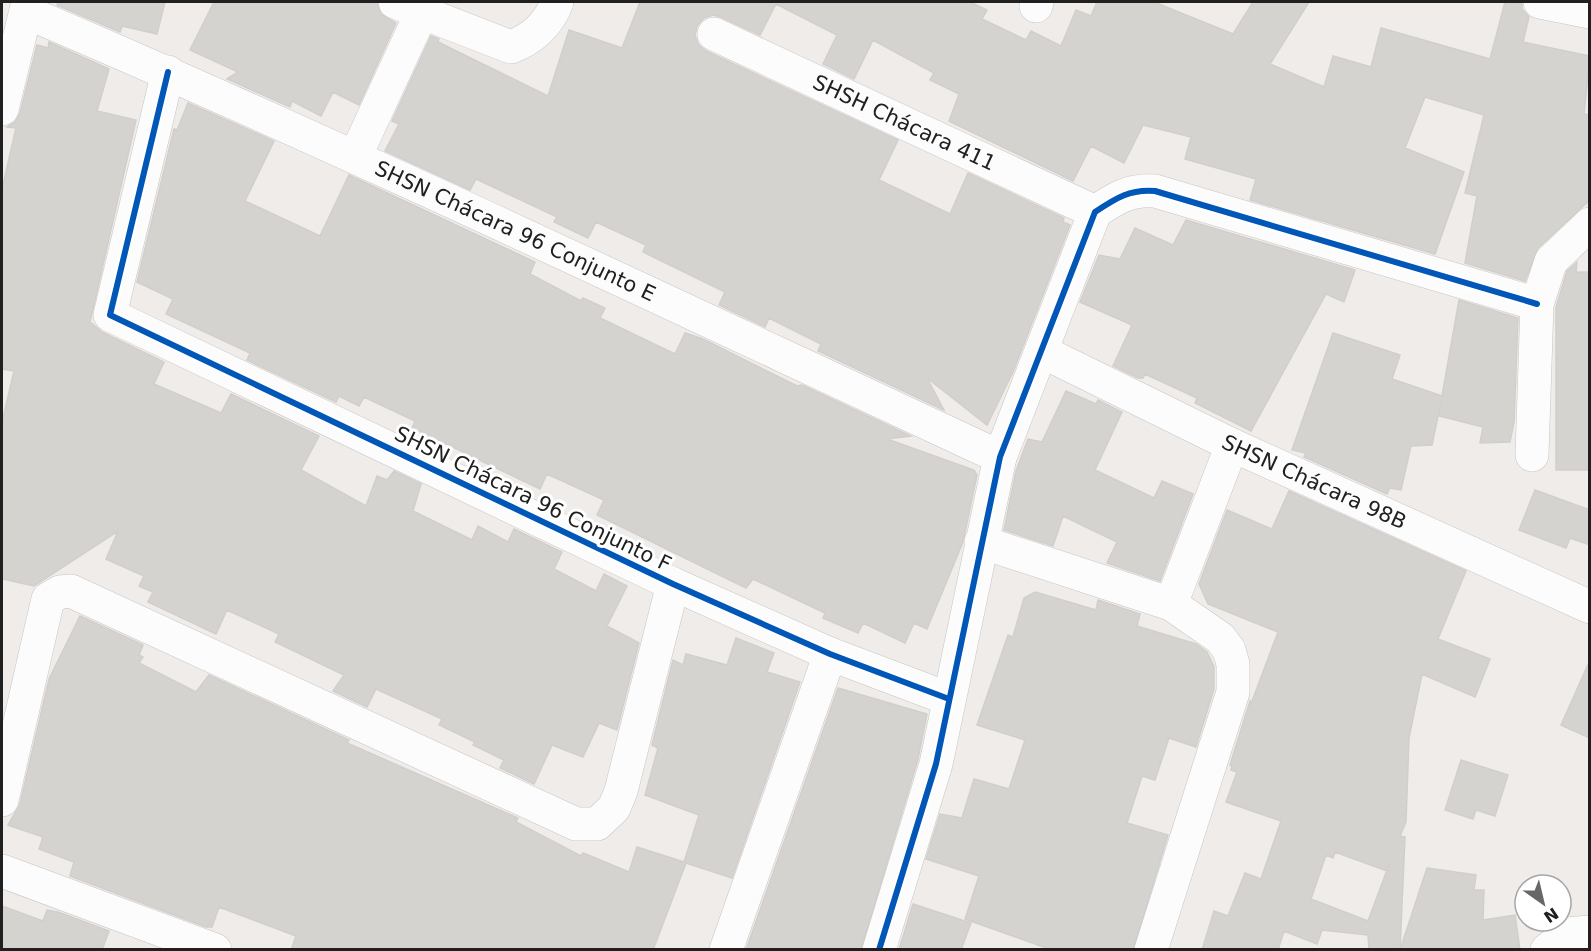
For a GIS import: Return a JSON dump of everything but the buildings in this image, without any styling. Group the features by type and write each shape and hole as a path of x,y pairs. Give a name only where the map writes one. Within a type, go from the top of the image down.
{"street":[{"path":"355,157 408,8 511,47 527,41 542,28 557,2"},
{"path":"1540,2 1590,12"},
{"path":"2,109 27,7"},
{"name":"SHSN Chácara 96 Conjunto E","path":"27,7 1000,457"},
{"name":"SHSH Chácara 411","path":"714,34 1095,212"},
{"name":"SHSN Chácara 96 Conjunto F","path":"168,72 110,315 673,584 830,654 948,699"},
{"path":"879,950 936,764 1000,457 1095,212 1120,195 1137,190 1155,191 1537,304"},
{"path":"1532,455 1537,304 1551,261 1590,224"},
{"name":"SHSN Chácara 98B","path":"1041,351 1232,446 1590,607"},
{"path":"1171,604 1232,446"},
{"path":"981,542 1171,604 1220,638 1229,650 1233,664 1233,692 1151,950"},
{"path":"3,794 48,599 60,592 71,591 576,824 597,824 607,817 621,792 673,584"},
{"path":"726,950 830,654"},
{"path":"2,871 215,950"},
{"path":"1547,950 1568,934 1590,932"}],"cycle path":[{"path":"168,72 110,315 673,584 830,654 949,699"},
{"path":"879,950 936,764 1000,457 1095,212 1138,191 1155,191 1537,304"}]}
